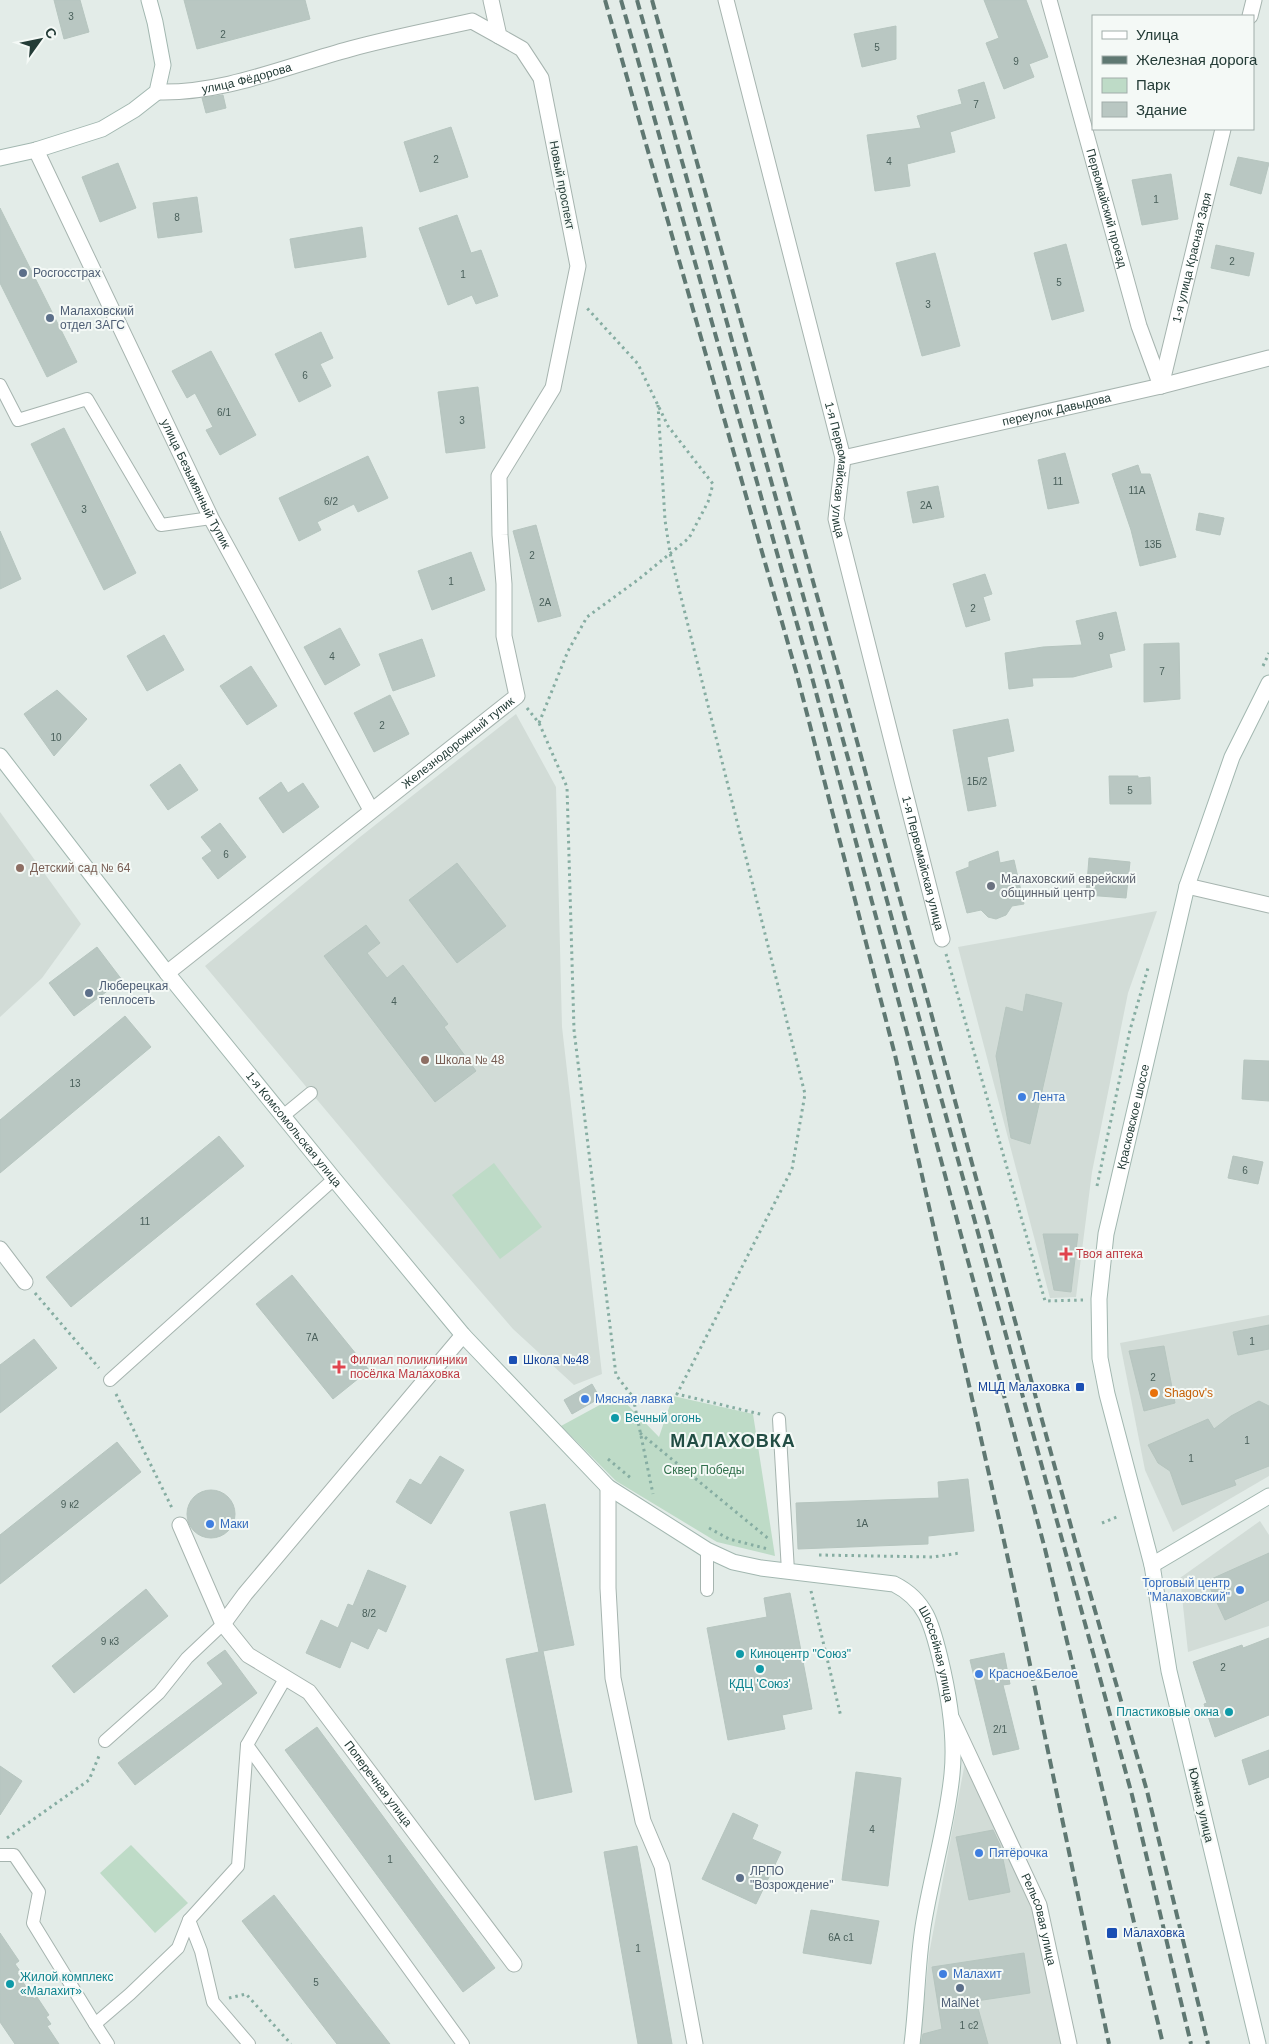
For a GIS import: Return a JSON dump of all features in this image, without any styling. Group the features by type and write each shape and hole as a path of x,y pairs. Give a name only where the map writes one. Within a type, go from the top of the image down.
{"street":[{"path":"0,158 36,150 102,129 134,110 157,92 163,64 149,0"},
{"path":"491,0 499,36"},
{"name":"1-я Первомайская улица","path":"726,0 842,458 836,519 942,939"},
{"name":"Первомайский проезд","path":"1049,0 1139,326 1161,386"},
{"path":"1250,15 1254,0"},
{"name":"улица Фёдорова","path":"157,92 179,92 215,87 351,48 472,21 499,36"},
{"name":"Новый проспект","path":"499,36 522,49 541,78 578,266 553,388"},
{"name":"1-я улица Красная Заря","path":"1161,386 1223,130"},
{"name":"улица Безымянный Тупик","path":"36,150 211,518 371,810"},
{"name":"переулок Давыдова","path":"842,458 1161,386 1269,358"},
{"name":"Железнодорожный тупик","path":"167,973 517,696 504,636 504,584 500,535 499,476 553,388"},
{"name":"Красковское шоссе","path":"1152,1565 1107,1394 1100,1358 1099,1299 1106,1234 1187,886 1232,757 1269,682"},
{"name":"1-я Комсомольская улица","path":"1,758 167,973 463,1335 608,1487"},
{"path":"1187,886 1269,905"},
{"path":"0,1249 25,1282"},
{"path":"223,1624 244,1594 463,1335"},
{"path":"608,1487 608,1588 614,1678 643,1821 662,1866 695,2044"},
{"name":"Шоссейная улица","path":"608,1487 707,1550 733,1562 761,1568 894,1584 908,1591 919,1602 929,1618 944,1674 952,1718 952,1774 920,1949 912,2044"},
{"path":"1152,1565 1269,1496"},
{"name":"Поперечная улица","path":"180,1525 223,1624 248,1655 309,1692 514,1964"},
{"name":"Южная улица","path":"1152,1565 1169,1671 1258,2044"},
{"name":"Рельсовая улица","path":"952,1718 1039,1905 1069,2044"}],"lane":[{"path":"0,385 18,420 87,399 161,525 211,518"},
{"path":"283,1116 311,1092"},
{"path":"110,1380 334,1179"},
{"path":"779,1419 788,1571"},
{"path":"707,1550 707,1590"},
{"path":"105,1741 159,1693 187,1658 223,1624"},
{"path":"95,2024 130,1994 178,1948 189,1920 238,1866 247,1745 286,1677"},
{"path":"247,1745 463,2044"},
{"path":"0,1855 14,1855 38,1892 34,1923 108,2044"},
{"path":"189,1920 200,1950 213,2002 249,2044"}],"path":[{"path":"539,723 568,650 586,617 639,579 689,538 708,502 713,484 668,426 638,364 582,302"},
{"path":"658,405 670,553 805,1094 792,1169 676,1394 779,1419"},
{"path":"517,696 539,723 567,787 574,1030 616,1375 633,1397 654,1498 646,1492"},
{"path":"942,939 1045,1300 1099,1299"},
{"path":"640,1433 787,1555"},
{"path":"601,1453 638,1485"},
{"path":"1102,1523 1119,1516"},
{"path":"704,1525 729,1539 787,1555 932,1557 960,1553"},
{"path":"810,1587 841,1717"},
{"path":"0,1843 89,1780 105,1741"},
{"path":"213,2002 246,1994 291,2044"}],"shaded area":[{"name":"Школа № 48","path":"516,714 556,787 562,1027 602,1374 574,1385 513,1329 386,1182 205,966 360,837"},
{"name":"Детский сад № 64","path":"0,812 81,924 42,978 0,1017"},
{"path":"1157,911 1128,993 1092,1172 1076,1297 1050,1298 958,947"},
{"path":"1269,1315 1269,1476 1173,1532 1145,1470 1120,1343"},
{"path":"1260,1521 1269,1535 1269,1626 1188,1652 1180,1578"},
{"path":"966,1757 1036,1907 1064,2044 920,2044 929,1954"}],"green space":[{"path":"494,1163 542,1227 500,1259 452,1195"},
{"name":"Сквер Победы","path":"618,1395 659,1437 673,1396 753,1414 775,1556 717,1542 616,1481 561,1426"},
{"path":"131,1845 188,1903 155,1933 100,1873"}],"building":[{"path":"54,0 80,0 89,32 64,39"},
{"path":"184,0 305,0 310,19 197,49"},
{"path":"984,0 1026,0 1048,57 1029,64 1034,77 1004,89 986,43 999,38"},
{"path":"896,26 896,59 862,67 854,34"},
{"path":"984,82 995,118 950,132 955,152 907,164 910,186 875,191 867,135 921,128 917,116 962,104 958,90"},
{"path":"223,95 226,108 206,113 202,98"},
{"path":"451,127 468,177 420,192 404,142"},
{"path":"1238,157 1269,163 1261,194 1230,185"},
{"path":"118,163 136,208 100,222 82,177"},
{"path":"1171,174 1178,219 1142,225 1132,180"},
{"path":"197,197 202,232 158,238 153,203"},
{"path":"0,208 77,362 47,377 0,283"},
{"path":"457,215 471,253 481,250 498,296 476,304 472,295 448,305 419,228"},
{"path":"362,227 366,257 295,268 290,239"},
{"path":"1066,244 1084,311 1052,320 1034,253"},
{"path":"1216,245 1254,253 1249,276 1211,268"},
{"path":"935,253 960,346 922,356 896,263"},
{"path":"321,332 333,358 320,364 331,386 299,402 275,354"},
{"path":"211,351 256,435 220,455 206,430 213,427 195,393 187,398 172,371"},
{"path":"478,387 485,448 446,453 438,392"},
{"path":"64,428 136,573 104,590 31,444"},
{"path":"1065,453 1079,503 1048,509 1038,460"},
{"path":"368,456 388,498 358,512 354,504 317,522 321,530 299,541 279,498"},
{"path":"1138,465 1141,474 1150,474 1176,557 1140,566 1131,530 1112,474"},
{"path":"938,486 944,517 913,523 907,492"},
{"path":"1199,513 1224,518 1220,535 1196,530"},
{"path":"536,525 561,616 538,622 513,531"},
{"path":"0,531 21,579 0,589"},
{"path":"471,552 485,590 432,610 418,571"},
{"path":"985,574 992,594 983,597 990,620 966,627 953,584"},
{"path":"1116,612 1125,650 1109,654 1112,667 1073,677 1032,678 1033,686 1009,689 1005,653 1043,647 1082,645 1076,621"},
{"path":"340,628 360,665 325,685 304,647"},
{"path":"164,635 184,670 147,691 127,656"},
{"path":"422,639 435,676 393,691 379,654"},
{"path":"1179,643 1180,699 1144,702 1144,644"},
{"path":"251,666 277,706 247,725 220,686"},
{"path":"57,690 87,719 54,756 24,714"},
{"path":"390,695 409,734 374,752 354,713"},
{"path":"1008,719 1014,751 987,757 996,806 968,811 953,730"},
{"path":"180,764 198,790 168,810 150,785"},
{"path":"1109,776 1150,777 1151,804 1110,804"},
{"path":"281,782 288,793 303,783 319,807 283,833 259,798"},
{"path":"220,823 246,857 218,879 202,858 212,851 201,837"},
{"name":"Малаховский еврейский общинный центр","path":"998,851 1000,863 1014,860 1024,904 1012,906 1006,915 996,919 988,917 981,910 967,913 956,872 969,867 969,862"},
{"path":"1089,858 1130,862 1126,898 1086,895"},
{"path":"457,863 506,926 457,963 409,900"},
{"path":"366,925 380,943 367,953 387,978 403,965 448,1024 444,1027 476,1071 435,1102 324,956"},
{"path":"97,947 122,980 74,1016 49,983"},
{"name":"Лента","path":"1026,994 1062,1003 1030,1144 1011,1138 996,1056 1006,1007 1023,1012"},
{"path":"125,1016 151,1047 0,1173 0,1120"},
{"path":"1244,1060 1269,1061 1269,1101 1242,1099"},
{"path":"219,1136 244,1166 71,1307 46,1277"},
{"path":"1233,1156 1263,1162 1258,1184 1228,1178"},
{"path":"1043,1234 1078,1234 1071,1292 1054,1290"},
{"path":"292,1275 369,1370 333,1399 256,1304"},
{"path":"1269,1325 1269,1349 1238,1355 1233,1332"},
{"path":"34,1339 57,1368 0,1413 0,1365"},
{"path":"1164,1346 1175,1403 1144,1411 1129,1351"},
{"path":"592,1384 600,1398 572,1414 564,1400"},
{"path":"1259,1401 1269,1406 1269,1466 1234,1480 1236,1485 1182,1505 1170,1471 1158,1463 1148,1445 1208,1419 1214,1429 1231,1416"},
{"path":"117,1442 141,1472 0,1584 0,1535"},
{"path":"440,1456 464,1470 431,1524 396,1502 410,1479 421,1485"},
{"path":"968,1479 974,1531 928,1536 928,1544 798,1549 796,1503 939,1498 938,1482"},
{"path":"211,1490 220,1492 228,1497 233,1505 235,1514 233,1523 228,1531 220,1536 211,1538 202,1536 194,1531 189,1523 187,1514 189,1505 194,1497 202,1492"},
{"path":"545,1504 574,1645 543,1651 572,1792 535,1800 506,1659 539,1652 510,1512"},
{"name":"Торговый центр \"Малаховский\"","path":"1269,1553 1269,1600 1225,1620 1207,1581"},
{"path":"368,1570 406,1586 386,1632 378,1628 368,1649 351,1641 340,1668 306,1653 321,1620 338,1628 348,1604 353,1606"},
{"path":"146,1589 168,1616 74,1693 52,1666"},
{"name":"КДЦ 'Союз'","path":"790,1593 812,1709 782,1715 785,1729 728,1740 707,1628 767,1617 764,1598"},
{"path":"1269,1638 1269,1715 1215,1737 1204,1704 1207,1703 1193,1662 1242,1645 1243,1648"},
{"path":"225,1650 257,1693 135,1785 118,1763 223,1684 207,1663"},
{"path":"1004,1653 1010,1684 1003,1685 1019,1749 993,1755 970,1660"},
{"path":"317,1727 495,1968 463,1992 285,1750"},
{"path":"1269,1750 1269,1777 1249,1785 1242,1760"},
{"path":"0,1766 22,1781 0,1815"},
{"path":"856,1772 901,1778 888,1886 842,1880"},
{"path":"733,1813 758,1825 752,1839 781,1852 756,1904 702,1879"},
{"path":"993,1830 1000,1845 1010,1892 969,1900 956,1837"},
{"path":"637,1846 672,2044 638,2044 604,1852"},
{"path":"274,1895 390,2044 337,2044 242,1921"},
{"path":"811,1910 879,1921 871,1964 803,1953"},
{"name":"Жилой комплекс «Малахит»","path":"0,1933 19,1961 15,1964 20,1971 17,1973 34,1999 37,1997 49,2015 46,2017 51,2024 47,2026 59,2044 15,2044 0,2022"},
{"path":"1024,1953 1030,1993 976,2001 988,2044 921,2044 923,2034 942,2029 932,1967"}],"railway":[{"path":"605,0 797,675 895,1055 1008,1559 1109,2044"},
{"path":"621,0 810,670 1045,1549 1163,2044"},
{"path":"637,0 823,667 1132,1795 1191,2044"},
{"path":"652,0 837,668 1075,1541 1147,1791 1208,2044"}],"place":[{"name":"Росгосстрах","path":"23,273"},
{"name":"Малаховский отдел ЗАГС","path":"50,318"},
{"name":"Детский сад № 64","path":"20,868"},
{"name":"Малаховский еврейский общинный центр","path":"991,886"},
{"name":"Люберецкая теплосеть","path":"89,993"},
{"name":"Школа № 48","path":"425,1060"},
{"name":"Лента","path":"1022,1097"},
{"name":"Твоя аптека","path":"1066,1254"},
{"name":"Школа №48","path":"513,1360"},
{"name":"Филиал поликлиники посёлка Малаховка","path":"339,1367"},
{"name":"МЦД Малаховка","path":"1080,1387"},
{"name":"Shagov's","path":"1154,1393"},
{"name":"Мясная лавка","path":"585,1399"},
{"name":"Вечный огонь","path":"615,1418"},
{"name":"Маки","path":"210,1524"},
{"name":"Торговый центр \"Малаховский\"","path":"1240,1590"},
{"name":"Киноцентр \"Союз\"","path":"740,1654"},
{"name":"КДЦ 'Союз'","path":"760,1669"},
{"name":"Красное&Белое","path":"979,1674"},
{"name":"Пластиковые окна","path":"1229,1712"},
{"name":"Пятёрочка","path":"979,1853"},
{"name":"ЛРПО \"Возрождение\"","path":"740,1878"},
{"name":"Малаховка","path":"1112,1933"},
{"name":"Малахит","path":"943,1974"},
{"name":"Жилой комплекс «Малахит»","path":"10,1984"},
{"name":"MalNet","path":"960,1988"}],"district":[{"name":"МАЛАХОВКА","path":"733,1441"}]}
